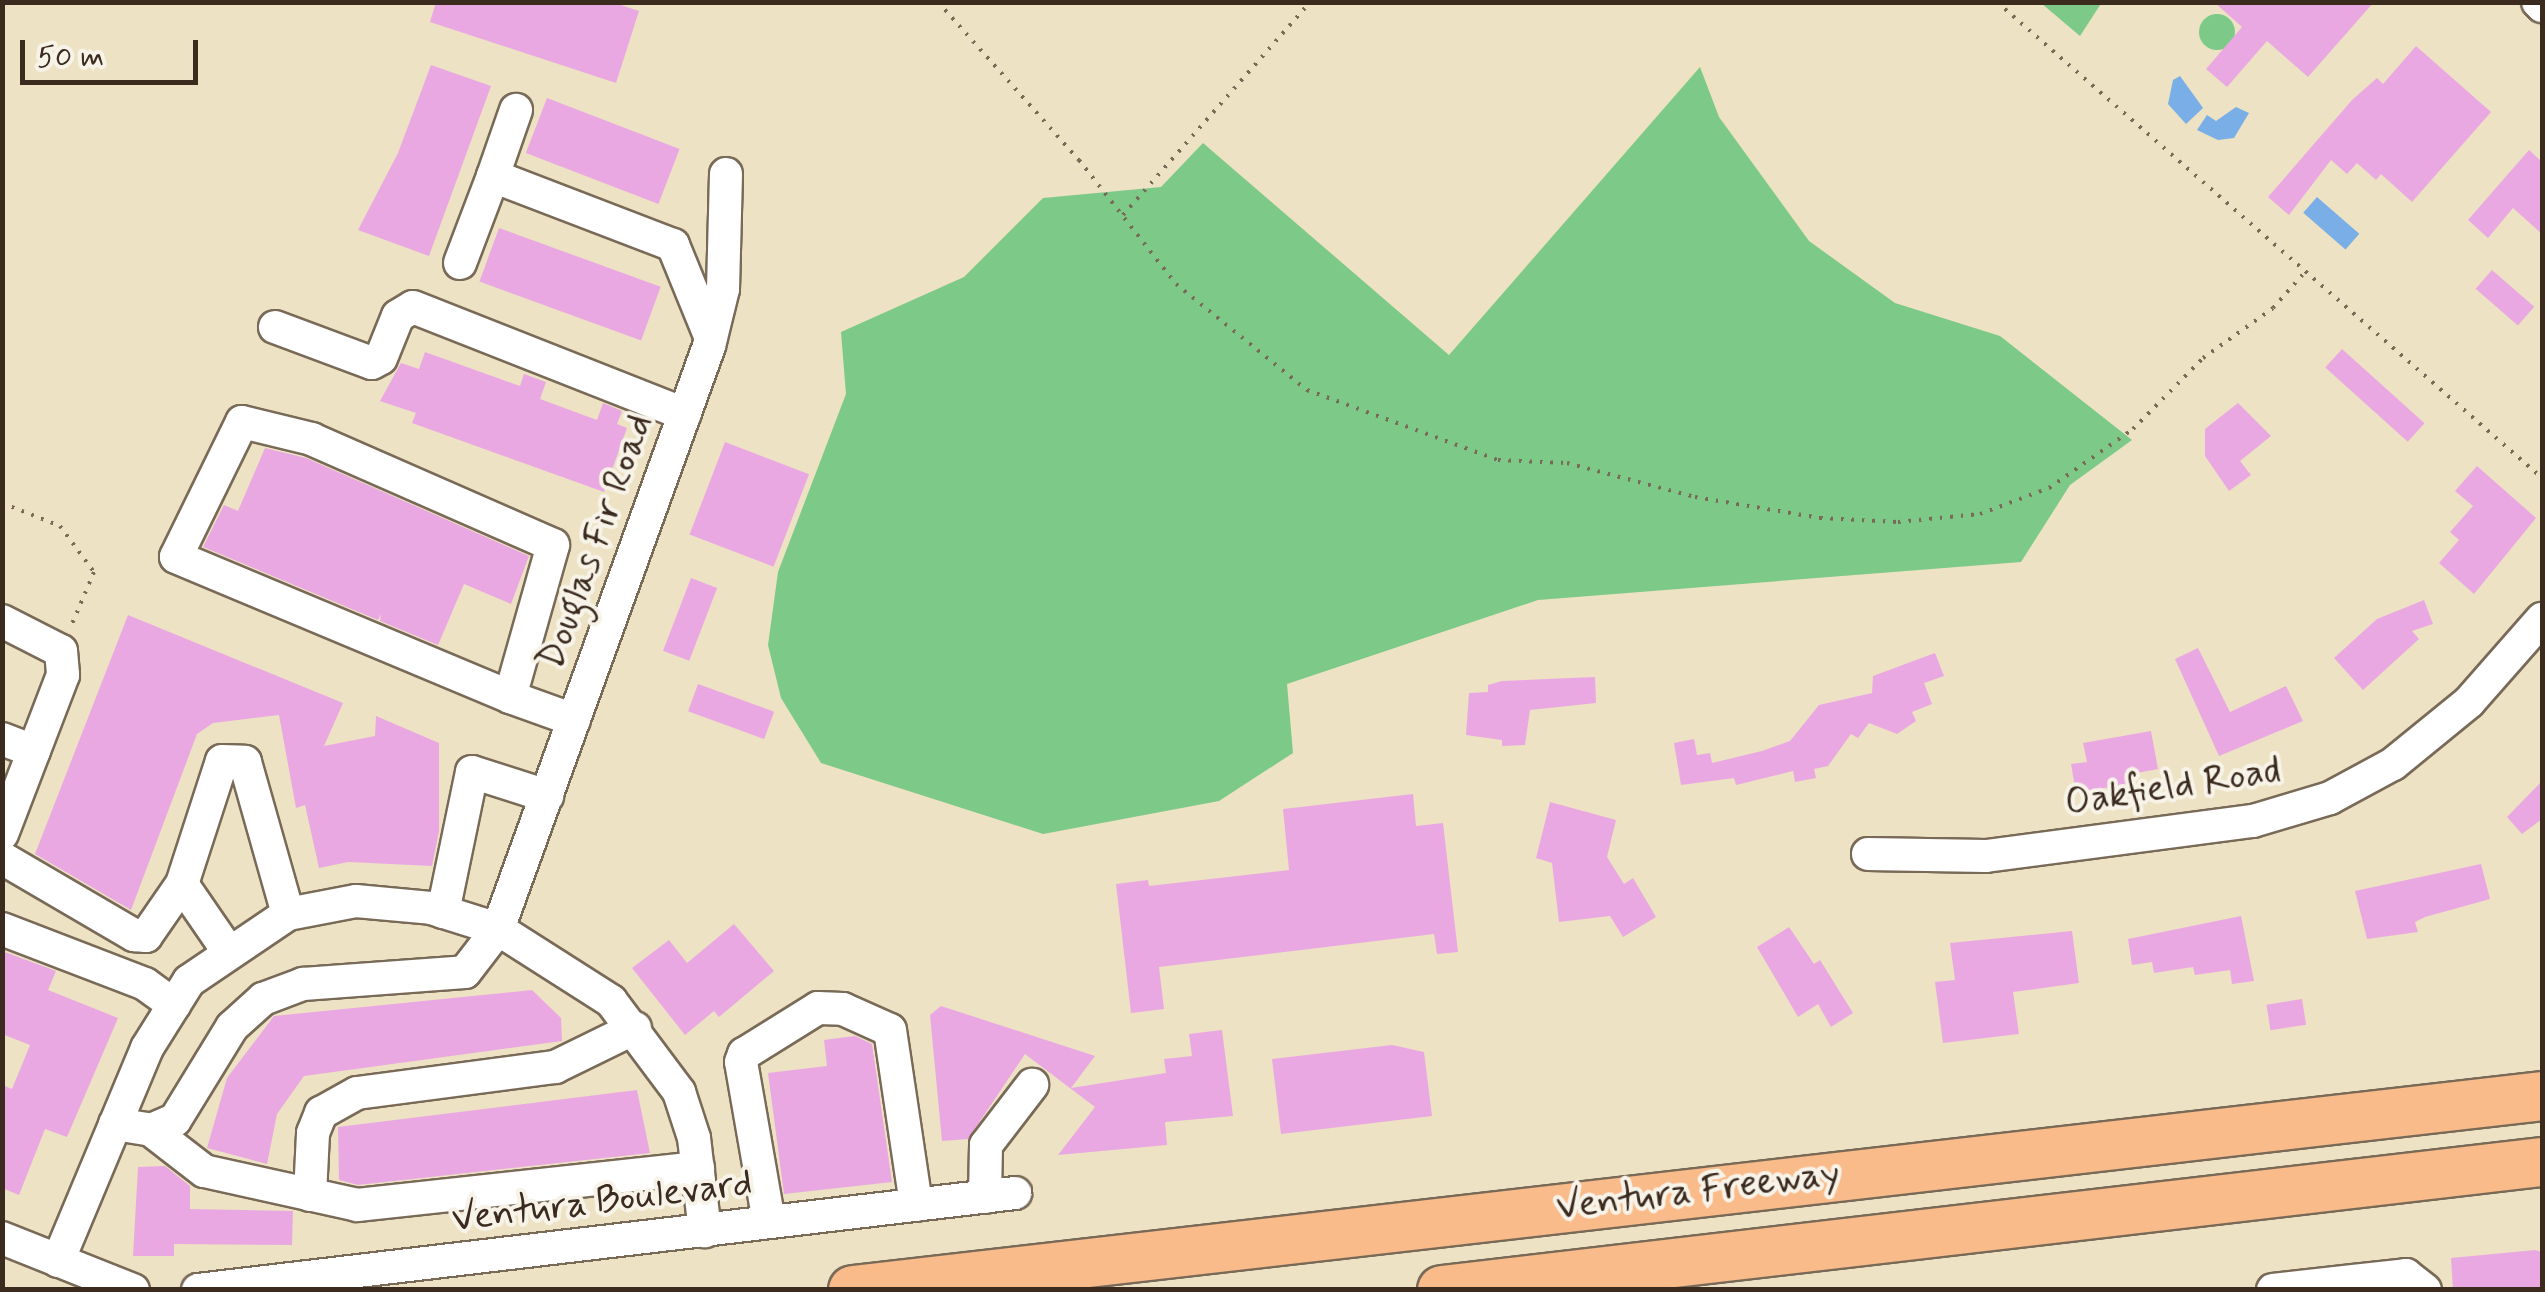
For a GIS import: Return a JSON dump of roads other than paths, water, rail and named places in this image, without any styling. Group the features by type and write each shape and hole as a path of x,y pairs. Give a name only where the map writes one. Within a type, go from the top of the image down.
{"highway":[{"name":"Ventura Freeway","path":"853,1290 2542,1096"},
{"name":"Ventura Freeway","path":"1442,1290 2542,1162"}],"street":[{"path":"460,263 516,110"},
{"name":"Douglas Fir Road","path":"151,1130 175,1120 232,1027 264,999 303,984 465,972 498,928 711,338 722,289 726,174"},
{"path":"493,176 672,245 711,338"},
{"path":"275,328 372,362 381,358 398,316 413,307 685,414"},
{"path":"510,697 553,545 312,439 242,422 176,557 510,697 574,720"},
{"name":"Oakfield Road","path":"1868,854 1986,856 2253,821 2330,798 2392,764 2468,702 2542,619"},
{"path":"2,620 61,652 64,675 2,834"},
{"path":"2,739 34,751"},
{"path":"2,858 134,935 146,936 182,884 222,762 245,762 288,914"},
{"path":"443,912 472,772 547,796"},
{"path":"182,884 228,951"},
{"path":"58,1261 147,1048 189,981 288,914 356,901 443,912 498,928 611,1000 679,1092 698,1168 705,1230"},
{"path":"2,929 145,984 174,1005"},
{"path":"768,1222 740,1062 744,1054 818,1008 842,1009 890,1030 916,1205"},
{"path":"310,1195 313,1134 321,1113 357,1093 554,1067 634,1028"},
{"name":"Ventura Boulevard","path":"198,1290 1000,1195 986,1145 1032,1085"},
{"path":"116,1124 151,1130 204,1171 356,1205 698,1168"},
{"path":"2,1238 132,1290"},
{"path":"2273,1290 2406,1275 2425,1290"}],"water":[{"path":"2180,76 2203,108 2186,124 2168,104 2173,80"},
{"path":"2236,107 2249,113 2234,138 2218,140 2197,130 2207,115 2216,121"},
{"path":"2317,197 2359,234 2345,250 2303,213"}]}
